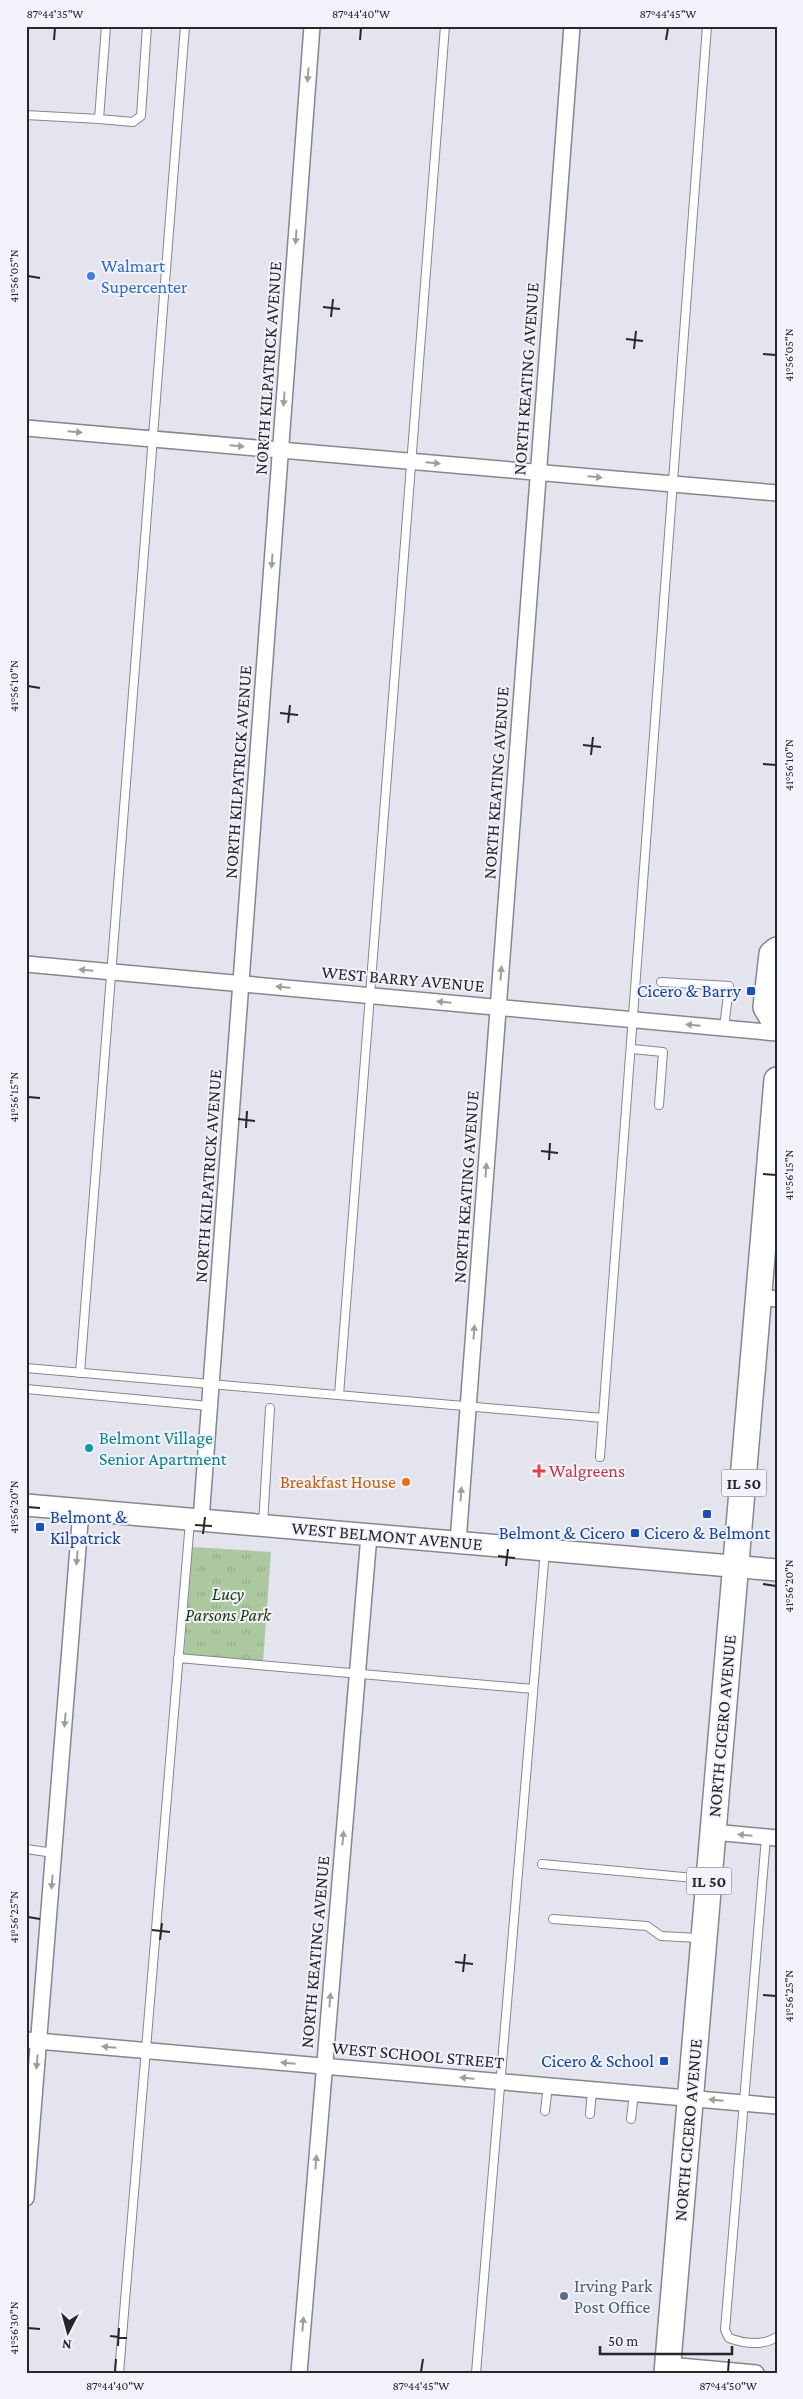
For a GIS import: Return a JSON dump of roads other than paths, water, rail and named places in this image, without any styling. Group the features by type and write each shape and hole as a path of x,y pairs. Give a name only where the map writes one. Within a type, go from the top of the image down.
{"main road":[{"path":"777,950 772,954 766,1007 777,1026"},
{"name":"NORTH CICERO AVENUE","path":"667,2369 737,1567 768,1298 777,1080"},
{"name":"WEST BELMONT AVENUE","path":"26,1505 777,1570"}],"street":[{"name":"NORTH KILPATRICK AVENUE","path":"195,1520 211,1384 312,26"},
{"name":"NORTH KEATING AVENUE","path":"458,1542 572,26"},
{"path":"26,428 777,493"},
{"name":"WEST BARRY AVENUE","path":"26,964 777,1032"},
{"path":"26,2198 33,2040 54,1852 81,1510"},
{"name":"NORTH KEATING AVENUE","path":"299,2373 369,1535"},
{"path":"713,1832 771,1837"},
{"name":"WEST SCHOOL STREET","path":"33,2040 777,2106"},
{"path":"667,2369 756,2373"}],"lane":[{"path":"99,119 106,26"},
{"path":"26,115 133,122 141,116 148,26"},
{"path":"80,1373 185,26"},
{"path":"339,1395 445,26"},
{"path":"600,1457 708,26"},
{"path":"661,982 729,986 724,1028"},
{"path":"632,1049 663,1052 659,1105"},
{"path":"26,1368 603,1418"},
{"path":"26,1389 209,1406"},
{"path":"262,1526 270,1408"},
{"path":"119,2373 178,1658 195,1520"},
{"path":"476,2373 545,1550"},
{"path":"178,1658 533,1689"},
{"path":"771,1837 744,2102 725,2330 729,2338 742,2342 767,2343 777,2337"},
{"path":"26,1849 54,1852"},
{"path":"542,1864 709,1879"},
{"path":"553,1918 647,1926 661,1936 704,1938"},
{"path":"545,2111 548,2085"},
{"path":"590,2114 592,2089"},
{"path":"632,2118 634,2093"}],"place":[{"name":"Walmart Supercenter","path":"91,276"},
{"name":"Cicero & Barry","path":"751,991"},
{"name":"Belmont Village Senior Apartment","path":"89,1448"},
{"name":"Walgreens","path":"539,1471"},
{"name":"Breakfast House","path":"406,1482"},
{"name":"Cicero & Belmont","path":"707,1514"},
{"name":"Belmont & Kilpatrick","path":"40,1527"},
{"name":"Belmont & Cicero","path":"635,1533"},
{"name":"Cicero & School","path":"664,2061"},
{"name":"Irving Park Post Office","path":"564,2296"}],"park label":[{"name":"Lucy Parsons Park","path":"228,1604"}]}
